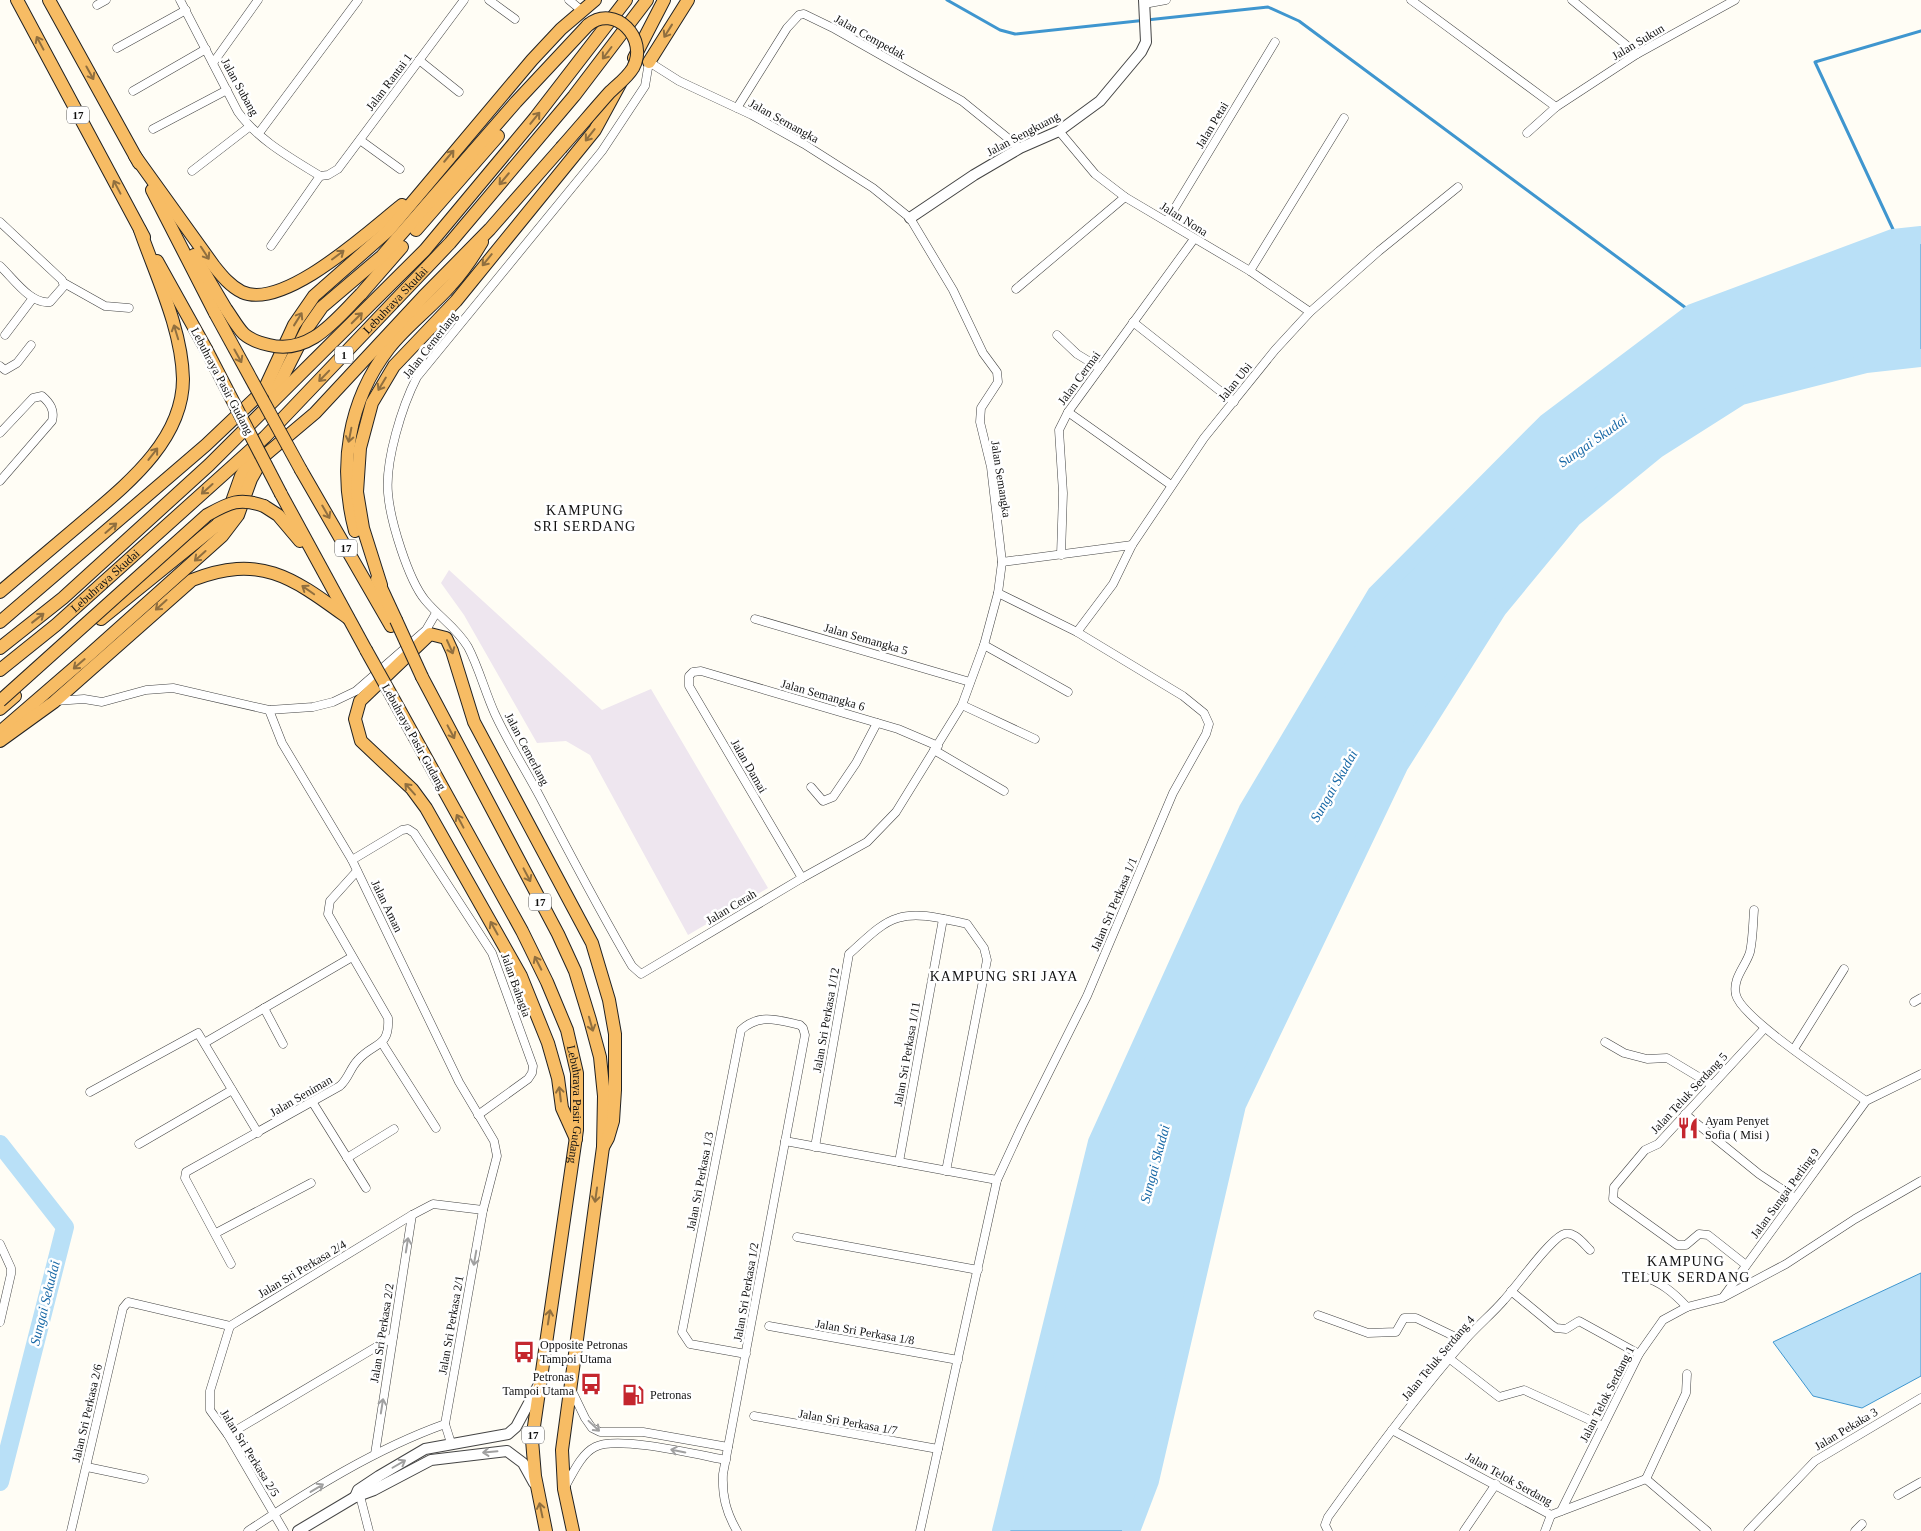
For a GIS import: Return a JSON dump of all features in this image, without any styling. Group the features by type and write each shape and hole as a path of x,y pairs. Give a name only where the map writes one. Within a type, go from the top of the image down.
{"highway":[{"name":"Lebuhraya Pasir Gudang","path":"17,0 140,230 206,348 281,494 547,982 567,1030 577,1074 576,1139 532,1440 537,1488 546,1531"},
{"name":"Lebuhraya Pasir Gudang","path":"49,0 220,311 302,470 394,623 558,934 575,971 600,1057 604,1096 603,1147 569,1385 562,1450 564,1489 573,1531"},
{"path":"0,622 206,445 264,390 294,325 314,296 389,230 418,193 532,60 581,10 595,0"},
{"name":"Lebuhraya Skudai","path":"0,648 63,598 209,465 425,250 535,118 626,0"},
{"name":"Lebuhraya Skudai","path":"0,670 56,624 265,437 450,243 574,96 647,0"},
{"path":"394,623 363,528 357,492 360,448 372,403 394,366 456,301 595,130 664,0"},
{"path":"649,62 688,0"},
{"path":"261,414 280,385 308,327 322,307 382,256 524,93 588,25 597,19 603,19 616,20 626,26 636,38 637,59 627,76 611,91 426,302 390,347 361,396 352,420 348,446 348,493 350,511 361,548 381,585"},
{"path":"220,311 244,334 254,340 278,348 292,348 308,342 330,325 361,294 451,192 588,25"},
{"path":"643,41 649,62"},
{"path":"135,156 226,282 243,293 264,295 286,290 306,279 418,193"},
{"path":"0,597 131,480 157,450 179,404 183,380 178,334 140,230"},
{"path":"0,732 222,536 238,515 251,479 264,456 315,413 426,302"},
{"path":"0,709 111,610 217,525 230,507 241,476 265,437"},
{"path":"0,592 131,480"},
{"path":"0,701 207,515 238,501 250,501 264,506 278,515 318,562"},
{"path":"0,740 54,702 168,598 192,580 212,572 232,568 253,568 283,576 296,581 348,618"},
{"path":"576,1139 562,1108 558,1078 548,1043 521,976 426,808 412,789 361,740 355,719 360,702 430,634 446,638 452,651 474,722 592,943 609,1000 615,1034 616,1090 613,1121 603,1147"}],"street":[{"path":"97,6 106,0"},
{"name":"Jalan Subang","path":"180,0 227,90 249,127 281,152 320,176"},
{"path":"213,63 258,0"},
{"path":"259,133 358,0"},
{"name":"Jalan Rantai 1","path":"320,176 328,175 338,169 464,0"},
{"path":"489,0 515,19"},
{"path":"569,0 581,10"},
{"path":"1144,5 1166,0"},
{"path":"1412,0 1556,107"},
{"path":"1572,0 1636,54"},
{"name":"Jalan Sukun","path":"1528,133 1556,107 1636,54 1721,2 1734,0"},
{"name":"Jalan Sengkuang","path":"910,218 974,175 1020,148 1059,131 1100,101 1141,52 1146,42 1144,5"},
{"path":"117,48 186,10"},
{"name":"Jalan Cempedak","path":"737,108 787,28 799,15 804,14 835,29 962,101 1020,148"},
{"name":"Jalan Petai","path":"1167,221 1275,42"},
{"path":"133,91 206,49"},
{"path":"419,60 459,92"},
{"name":"Jalan Semangka","path":"649,62 684,83 737,108 804,144 873,188 910,218 953,290 983,353 997,372 998,382 981,408 980,422 991,467 1002,562 998,593 984,645 962,705 896,812 867,842 834,860"},
{"name":"Jalan Cemerlang","path":"641,974 632,966 592,899 495,714 468,648 458,632 436,613 423,598 410,572 401,547 388,493 392,454 404,402 417,377 607,143 645,86 649,62"},
{"path":"153,130 227,90"},
{"path":"1250,271 1344,118"},
{"path":"192,170 249,127"},
{"name":"Jalan Nona","path":"1059,131 1095,174 1125,197 1250,271 1310,312"},
{"path":"360,140 400,169"},
{"path":"272,246 320,176"},
{"name":"Jalan Ubi","path":"1077,632 1113,584 1132,545 1204,438 1310,312 1379,251 1458,187"},
{"path":"1016,289 1125,197"},
{"path":"0,222 64,283 105,306 130,308"},
{"name":"Jalan Cermai","path":"1062,555 1063,493 1059,430 1068,412 1194,239"},
{"path":"0,266 33,298 42,303 50,302 64,286 64,283"},
{"path":"5,335 33,298"},
{"path":"1133,322 1234,402"},
{"path":"1057,335 1077,354 1100,368"},
{"path":"0,366 6,370 11,368 31,345"},
{"path":"0,433 33,398 42,396 50,403 53,410 52,421 0,481"},
{"path":"1068,412 1171,485"},
{"path":"1002,562 1132,545"},
{"name":"Jalan Sri Perkasa 1/1","path":"920,1531 998,1180 1022,1126 1087,996 1173,793 1206,734 1209,724 1204,713 1160,681 1077,632 998,593"},
{"path":"54,702 84,699 102,702 146,690 173,688 269,710 313,707 333,702 356,691 426,630 436,613"},
{"name":"Jalan Semangka 5","path":"755,619 970,682"},
{"path":"984,645 1068,692"},
{"name":"Jalan Damai","path":"701,672 693,672 689,676 689,686 802,878"},
{"name":"Jalan Semangka 6","path":"701,672 877,723 936,748 1004,791"},
{"path":"962,705 1035,739"},
{"name":"Jalan Aman","path":"269,710 282,743 352,860 459,1082 494,1141"},
{"path":"811,787 823,801 833,797 856,763 877,723"},
{"name":"Jalan Bahagia","path":"352,860 402,830 408,829 414,833 492,953 533,1066 532,1073 528,1078 478,1115"},
{"name":"Jalan Cerah","path":"641,974 834,860"},
{"path":"358,872 330,901 327,907 328,914 388,1018 388,1030 382,1043 436,1128"},
{"path":"1754,910 1749,952 1738,975 1736,995 1744,1008 1764,1028 1866,1101 1921,1074"},
{"name":"Jalan Sri Perkasa 1/12","path":"815,1146 849,954 872,934 898,918 912,916 967,924 984,948 987,960 946,1171"},
{"name":"Jalan Sri Perkasa 1/11","path":"899,1162 943,920"},
{"path":"206,1042 352,956"},
{"path":"1794,1050 1844,969"},
{"path":"264,1008 283,1044"},
{"name":"Jalan Sri Perkasa 1/3","path":"746,1354 690,1344 682,1332 741,1030 750,1022 769,1018 804,1028"},
{"name":"Jalan Sri Perkasa 1/2","path":"737,1531 726,1512 722,1491 726,1460 804,1028"},
{"name":"Jalan Teluk Serdang 5","path":"1746,1265 1708,1235 1699,1234 1686,1245 1677,1245 1613,1199 1612,1194 1614,1187 1645,1150 1658,1144 1764,1028"},
{"path":"90,1092 197,1033 206,1042 258,1133"},
{"path":"1605,1042 1624,1053 1647,1059 1667,1058 1712,1084"},
{"name":"Jalan Seniman","path":"231,1264 185,1175 340,1086 347,1080 357,1060 382,1043"},
{"path":"140,1144 232,1090"},
{"name":"Jalan Sungai Perling 9","path":"1722,1298 1866,1101"},
{"path":"313,1103 366,1188"},
{"path":"1685,1114 1759,1174 1795,1198"},
{"path":"347,1158 394,1129"},
{"name":"Jalan Sri Perkasa 2/1","path":"451,1443 446,1424 483,1210 497,1156 494,1141"},
{"path":"785,1141 998,1180"},
{"name":"Jalan Telok Serdang 1","path":"1561,1511 1639,1354 1663,1320 1687,1307 1722,1298 1786,1264 1854,1219 1921,1181"},
{"path":"216,1233 311,1183"},
{"name":"Jalan Sri Perkasa 2/4","path":"230,1326 433,1204 483,1210"},
{"name":"Jalan Sri Perkasa 2/2","path":"374,1454 412,1215"},
{"name":"Jalan Teluk Serdang 4","path":"1328,1531 1325,1525 1328,1518 1392,1430 1464,1341 1511,1292 1562,1234 1574,1234 1590,1250"},
{"path":"797,1237 978,1270"},
{"path":"0,1244 11,1268 0,1322"},
{"path":"1640,1276 1656,1280 1671,1290 1687,1307"},
{"path":"1511,1292 1556,1328 1566,1329 1579,1321 1639,1354"},
{"name":"Jalan Sri Perkasa 2/6","path":"71,1531 122,1308 128,1302 230,1326"},
{"path":"1318,1315 1368,1332 1396,1332 1404,1318 1416,1318 1464,1341"},
{"name":"Jalan Sri Perkasa 2/5","path":"230,1326 210,1391 210,1410 228,1435 284,1531"},
{"name":"Jalan Sri Perkasa 1/8","path":"769,1326 958,1360"},
{"path":"228,1435 393,1337"},
{"path":"1450,1359 1499,1397 1524,1390 1603,1426"},
{"path":"1687,1374 1686,1393 1646,1479 1707,1531"},
{"path":"298,1531 358,1495 425,1449 508,1434 516,1427 540,1383"},
{"path":"569,1385 585,1418 592,1428 600,1432 643,1432 728,1448"},
{"name":"Jalan Pekaka 3","path":"1748,1531 1815,1461 1921,1398"},
{"name":"Jalan Sri Perkasa 1/7","path":"754,1416 938,1449"},
{"path":"248,1531 374,1454 406,1437 446,1424"},
{"name":"Jalan Telok Serdang","path":"1392,1430 1551,1515 1646,1479"},
{"path":"564,1489 586,1454 602,1444 653,1446 726,1460"},
{"path":"358,1495 430,1460 507,1451 523,1463 537,1488"},
{"path":"87,1466 144,1479"},
{"path":"1898,1495 1921,1482"},
{"path":"1464,1531 1496,1484"},
{"path":"358,1495 369,1531"},
{"path":"1545,1531 1551,1515"},
{"path":"1855,1531 1862,1524"}],"shaded area":[{"path":"449,570 602,710 651,689 768,888 688,935 590,755 566,741 537,743 464,615 441,583"}],"water":[{"name":"Sungai Skudai","path":"1921,235 1921,358 1866,364 1741,396 1656,450 1573,518 1498,609 1399,766 1237,1105 1150,1481 1131,1531 1001,1531 1097,1142 1248,810 1376,594 1546,423 1692,313 1893,238"},
{"path":"1921,1273 1921,1376 1862,1408 1813,1396 1773,1342"}],"waterway":[{"path":"947,0 1000,30 1015,34 1268,7 1299,21 1694,314"},
{"path":"1898,240 1815,62 1921,31"},
{"path":"1001,1531 1097,1142 1248,809 1376,594 1546,423 1692,313 1893,238 1921,235"},
{"path":"1131,1531 1150,1481 1237,1105 1399,766 1498,609 1573,518 1656,450 1741,396 1866,364 1921,358"},
{"name":"Sungai Sekudai","path":"0,1144 65,1227 0,1482"}],"place":[{"name":"Ayam Penyet Sofia ( Misi )","path":"1688,1128"},
{"name":"Opposite Petronas Tampoi Utama","path":"524,1352"},
{"name":"Petronas Tampoi Utama","path":"591,1384"},
{"name":"Petronas","path":"633,1395"}],"district":[{"name":"KAMPUNG SRI SERDANG","path":"585,518"},
{"name":"KAMPUNG SRI JAYA","path":"1004,976"},
{"name":"KAMPUNG TELUK SERDANG","path":"1686,1269"}]}
